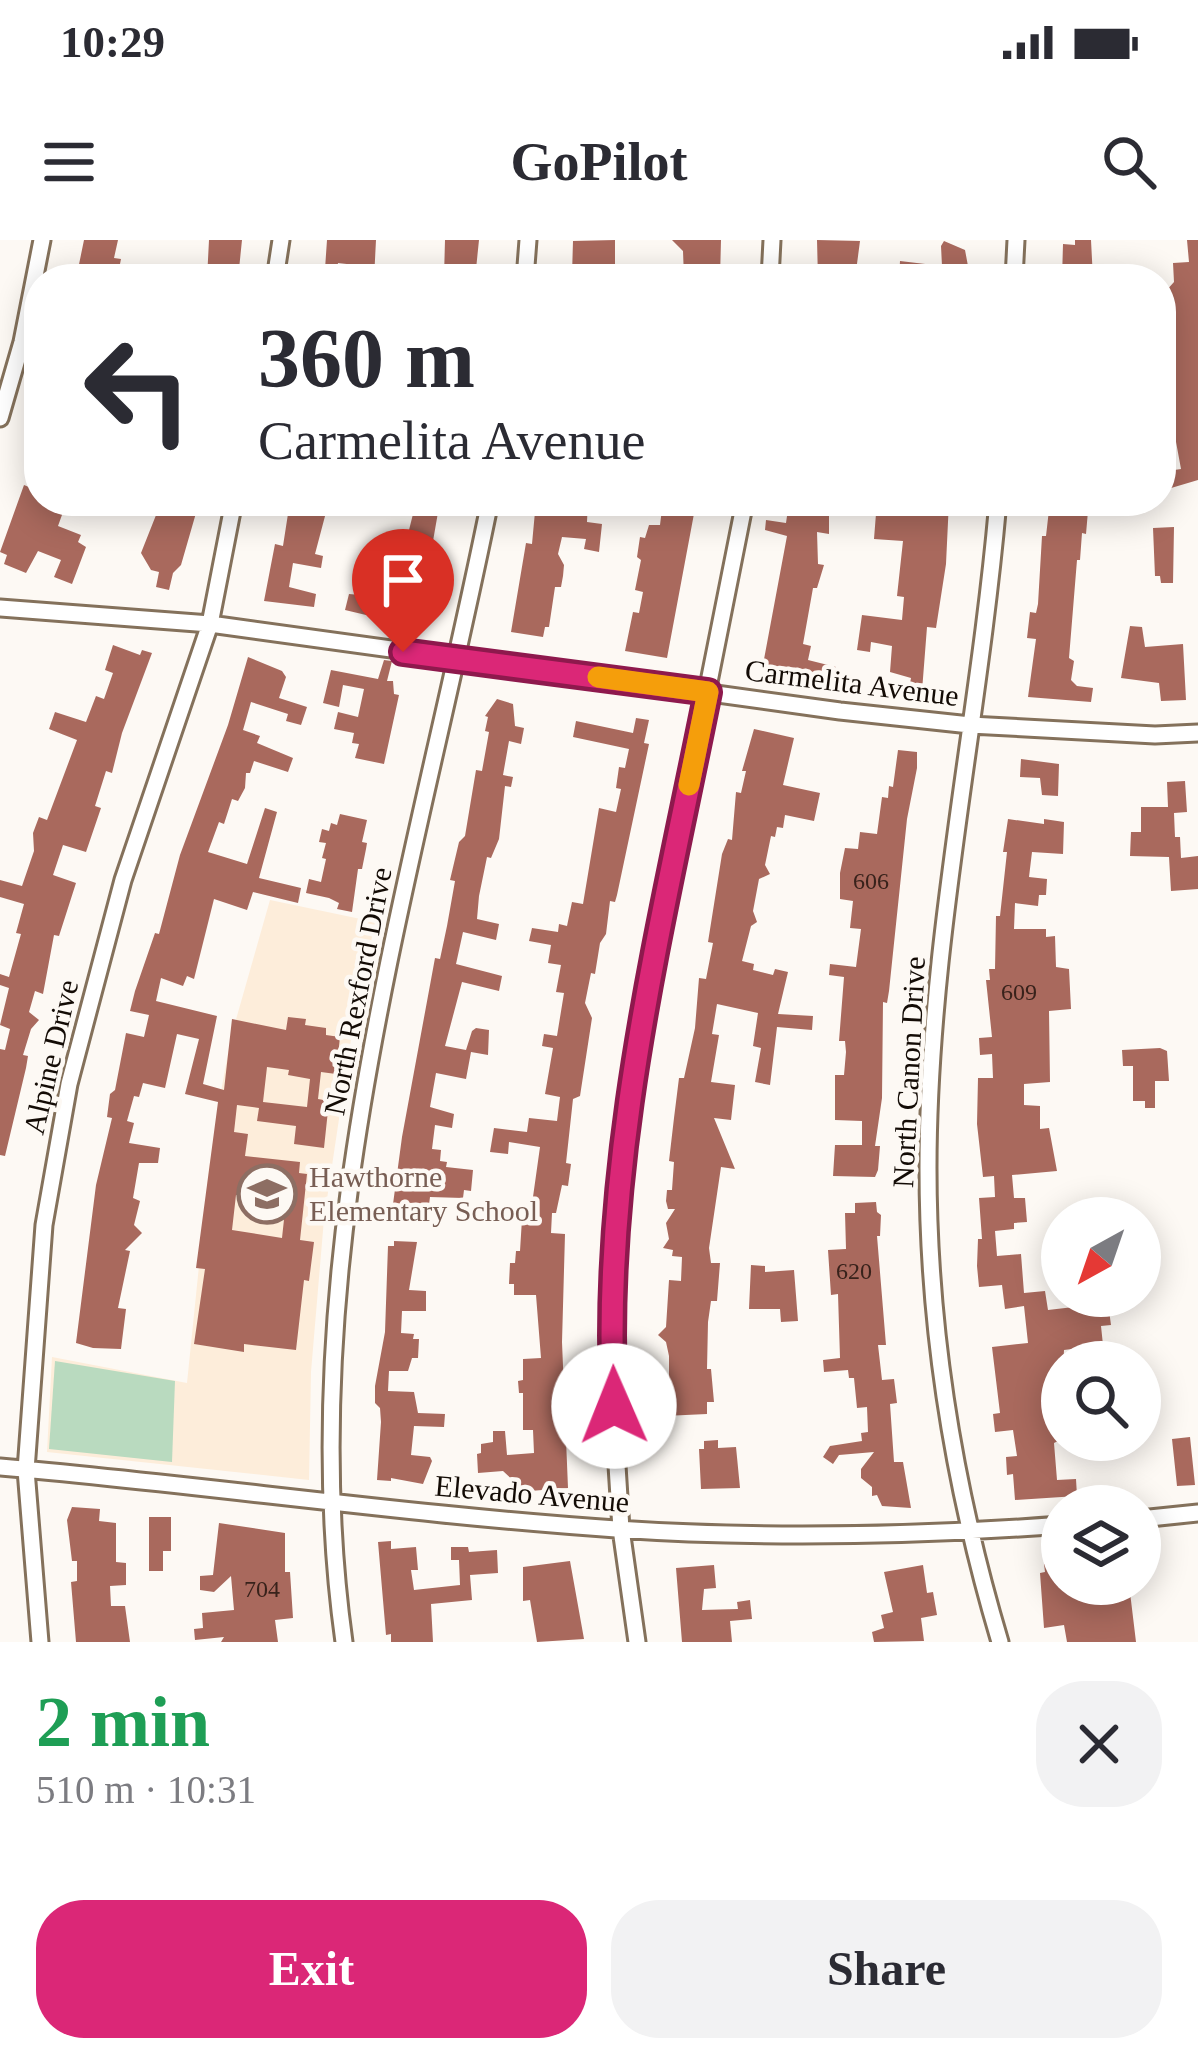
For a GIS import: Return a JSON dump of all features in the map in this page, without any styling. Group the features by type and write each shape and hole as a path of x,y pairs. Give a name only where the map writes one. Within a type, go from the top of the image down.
{"street":[{"path":"0,418 24,332"},
{"name":"Alpine Drive","path":"40,1642 26,1470 44,1225 69,1084 123,880 210,624 231,516"},
{"name":"North Rexford Drive","path":"344,1642 330,1502 331,1406 346,1217 389,964 487,516"},
{"path":"637,1642 621,1529 611,1370 616,1213 631,1074 742,516"},
{"name":"North Canon Drive","path":"996,516 934,1036 928,1166 938,1349 969,1531 1000,1642"},
{"name":"Carmelita Avenue","path":"0,608 210,624 970,725 1198,733"},
{"name":"Elevado Avenue","path":"0,1468 621,1529 794,1535 1041,1526"},
{"path":"1161,1517 1198,1513"}],"shaded area":[{"name":"Hawthorne Elementary School","path":"270,900 375,922 351,1039 324,1219 311,1372 309,1480 47,1452 52,1357 187,1383 222,1086"}],"green space":[{"path":"55,1361 175,1381 172,1462 49,1449"}],"building":[{"path":"84,240 118,240 114,258 121,259 120,264 79,264"},
{"path":"209,240 242,240 240,264 208,264"},
{"path":"327,240 376,240 375,264 325,264"},
{"path":"445,240 479,240 477,264 444,264"},
{"path":"615,240 615,264 572,264 573,241"},
{"path":"672,240 721,240 720,264 683,264 683,251"},
{"path":"817,240 860,241 857,264 818,264"},
{"path":"1075,240 1091,240 1092,264 1062,264 1063,244 1075,245"},
{"path":"1187,240 1198,240 1198,480 1176,487 1176,470 1181,469 1176,442 1173,263 1189,262"},
{"path":"944,241 965,250 968,264 942,264"},
{"path":"24,485 24,516 62,516 58,526 81,535 78,542 86,547 72,584 54,577 61,560 38,551 26,573 4,564 7,555 0,552"},
{"path":"156,516 195,516 169,590 156,587 159,572 151,570 141,553"},
{"path":"288,516 325,516 315,554 323,556 321,568 293,563 289,587 316,594 314,607 264,601 275,544 283,546"},
{"path":"412,516 437,516 419,621 345,610 349,594 394,598 400,568 379,560 381,548 404,550"},
{"path":"535,516 587,516 587,522 602,524 599,552 584,549 586,539 562,537 558,554 564,565 561,587 555,587 543,637 511,632 526,543 532,544"},
{"path":"661,516 694,516 667,658 625,651 633,612 639,613 643,592 635,590 640,537 645,538 649,525 660,525"},
{"path":"787,516 829,516 829,534 817,532 818,564 824,565 817,588 813,588 803,644 811,646 808,660 836,667 834,678 762,670 787,536 765,530 766,520 786,523"},
{"path":"876,516 948,516 946,564 936,628 927,627 922,691 909,689 911,678 890,672 892,646 871,642 870,652 857,650 862,615 902,620 904,597 897,596 903,541 874,539"},
{"path":"1048,516 1088,516 1077,560 1069,658 1074,661 1071,680 1093,688 1091,702 1028,697 1036,639 1027,638 1030,612 1036,613 1038,604 1042,536 1046,536"},
{"path":"1174,527 1173,583 1161,583 1160,576 1155,576 1153,528"},
{"path":"1130,626 1142,627 1145,647 1183,644 1186,700 1161,701 1159,683 1121,678"},
{"path":"113,645 140,655 142,650 152,653 112,773 106,771 95,806 101,808 86,852 63,845 53,875 76,883 59,936 54,935 43,994 35,991 29,1012 39,1020 23,1055 28,1056 26,1068 5,1156 0,1155 0,1049 5,1050 10,1029 0,1025 9,988 0,985 0,974 9,977 24,904 0,897 0,880 22,886 39,817 47,820 77,740 49,729 55,712 86,722 96,696 104,699 113,673 105,670"},
{"path":"248,657 282,671 286,677 279,698 307,707 301,725 286,721 288,714 251,702 243,730 260,736 257,743 293,758 288,772 254,761 246,773 245,788 238,801 232,799 208,852 247,864 265,808 277,812 259,878 301,888 298,903 253,892 247,910 214,899 194,979 187,976 183,986 161,978 156,1001 217,1016 203,1084 224,1090 232,1019 286,1030 288,1017 306,1019 305,1025 326,1028 326,1035 340,1037 336,1074 321,1072 318,1099 329,1101 324,1148 294,1144 296,1126 257,1121 259,1108 237,1105 234,1132 248,1134 245,1156 300,1162 299,1173 307,1174 300,1240 314,1242 309,1281 304,1280 296,1350 244,1344 244,1352 194,1344 205,1269 196,1268 218,1102 185,1094 199,1039 177,1034 165,1088 143,1083 127,1121 134,1123 129,1143 160,1148 158,1163 139,1163 133,1198 140,1201 134,1225 142,1233 125,1250 130,1251 118,1308 126,1309 121,1349 93,1348 76,1343 96,1185 112,1118 107,1117 110,1094 115,1090 126,1033 144,1037 149,1015 130,1011 135,991 155,933 159,934 180,855","holes":["267,1067 310,1079 307,1107 263,1102","236,1195 286,1201 282,1238 232,1230"]},
{"path":"384,660 392,661 387,681 393,681 394,694 399,695 384,764 355,758 359,744 352,743 354,733 334,729 338,712 358,717 364,689 343,685 339,707 323,703 331,670 378,679"},
{"path":"497,699 513,704 515,726 524,728 521,744 509,741 503,775 513,777 511,787 505,786 499,839 491,858 487,857 479,896 477,919 499,924 496,940 463,932 456,964 502,976 499,991 462,982 445,1046 466,1050 472,1031 489,1030 488,1055 471,1052 466,1079 436,1073 430,1107 454,1114 452,1128 435,1125 432,1149 441,1150 440,1161 447,1162 446,1167 473,1170 471,1191 464,1190 463,1198 430,1197 427,1220 391,1219 435,958 440,959 455,881 450,880 459,842 465,836 476,770 482,771 489,732 485,731 485,716"},
{"path":"636,718 649,720 644,743 649,744 617,895 615,902 610,901 606,934 595,974 591,973 585,1003 592,1018 580,1096 573,1099 568,1186 562,1185 556,1213 552,1213 551,1233 565,1234 562,1342 568,1488 517,1492 517,1484 503,1471 478,1473 477,1454 481,1444 493,1442 493,1431 505,1431 507,1455 534,1453 533,1430 523,1430 523,1393 519,1393 518,1381 523,1380 523,1359 541,1358 536,1295 514,1295 514,1284 509,1284 510,1263 515,1263 516,1251 520,1251 523,1203 532,1204 540,1147 509,1142 508,1154 490,1152 494,1128 527,1132 529,1118 557,1121 560,1097 545,1094 553,1048 542,1046 544,1034 557,1036 564,993 556,992 561,965 548,963 551,945 529,941 532,928 558,932 559,924 567,926 572,902 583,904 599,808 616,812 619,767 625,768 629,749 573,737 576,721 633,733"},
{"path":"754,729 794,738 783,785 820,793 814,821 785,815 783,828 777,827 775,837 771,836 765,865 770,874 759,879 753,911 757,922 751,926 742,961 754,964 753,970 773,975 775,969 788,972 778,1014 813,1016 812,1030 777,1027 770,1085 755,1082 761,1048 753,1046 758,1013 717,1004 712,1034 719,1035 711,1082 735,1085 731,1120 714,1118 735,1169 721,1167 709,1248 711,1263 720,1263 717,1301 711,1301 708,1322 707,1369 711,1369 714,1402 707,1402 707,1414 664,1416 661,1402 666,1402 669,1390 669,1356 666,1342 658,1335 666,1327 669,1280 681,1281 682,1257 663,1248 669,1239 666,1223 675,1209 668,1209 666,1201 667,1190 672,1190 674,1162 669,1161 679,1078 684,1078 695,1028 699,978 706,979 722,854 728,839 732,840 736,792 741,793"},
{"path":"898,750 917,752 917,768 889,991 887,1003 883,1002 882,1098 875,1146 880,1146 878,1170 875,1177 833,1176 835,1145 862,1145 862,1121 835,1120 835,1075 844,1075 846,1052 845,1041 839,1041 844,977 829,975 830,964 856,967 861,929 850,928 853,901 840,899 840,873 845,848 858,849 860,832 877,834 882,797 888,798 889,786 893,787"},
{"path":"1021,759 1059,764 1058,796 1042,795 1040,778 1020,777"},
{"path":"1185,781 1187,812 1174,813 1175,837 1180,837 1181,858 1198,856 1198,889 1171,891 1169,857 1130,856 1131,832 1141,832 1141,807 1168,807 1167,782"},
{"path":"340,814 367,820 362,842 367,843 352,912 337,909 339,903 329,898 306,893 309,879 321,882 326,859 322,858 326,843 319,842 322,829 329,831 331,823 337,825"},
{"path":"1008,819 1064,822 1063,854 1032,852 1029,877 1047,879 1046,895 1039,895 1038,906 1015,903 1014,929 1046,929 1046,937 1055,936 1056,967 1069,969 1071,1009 1049,1011 1050,1082 1024,1084 1024,1105 1040,1106 1040,1129 1049,1128 1057,1171 1012,1175 1014,1198 1025,1198 1027,1222 995,1231 997,1256 1021,1254 1024,1293 1041,1291 1041,1317 1110,1317 1111,1325 1101,1326 1103,1341 1041,1341 1041,1461 1055,1461 1057,1480 1076,1479 1076,1485 1041,1485 1041,1498 1015,1500 1006,1457 1017,1456 1013,1430 995,1432 993,1414 1000,1413 992,1347 1028,1343 1024,1306 1005,1309 1002,1285 979,1287 977,1266 978,1239 982,1239 979,1198 995,1197 994,1176 983,1177 978,1078 993,1078 992,1054 980,1055 979,1038 992,1037 986,980 990,980 989,969 995,969 996,916 1000,916 1007,852 1003,852"},
{"path":"1122,1050 1167,1051 1169,1081 1155,1081 1155,1108 1145,1108 1145,1101 1133,1101 1133,1066 1123,1066"},
{"path":"876,1202 881,1215 877,1236 886,1345 878,1345 882,1380 894,1379 897,1403 890,1404 894,1462 903,1462 911,1508 882,1506 877,1495 872,1496 861,1469 874,1452 839,1455 833,1464 823,1457 830,1446 862,1441 861,1433 868,1432 867,1407 857,1408 854,1378 849,1378 848,1370 824,1372 823,1360 840,1358 838,1294 831,1295 828,1250 846,1249 845,1213 855,1213 855,1203"},
{"path":"394,1241 417,1242 409,1290 426,1291 426,1311 402,1311 401,1333 419,1339 418,1358 412,1358 408,1371 389,1371 388,1391 414,1392 418,1413 445,1414 444,1427 414,1426 411,1455 432,1461 423,1484 377,1480 381,1422 375,1386 385,1332 388,1246 394,1246"},
{"path":"751,1265 765,1266 765,1272 794,1270 798,1321 781,1322 780,1309 749,1309"},
{"path":"1190,1437 1195,1485 1177,1486 1172,1439"},
{"path":"718,1440 718,1448 736,1447 740,1488 701,1489 699,1449 704,1449 704,1441"},
{"path":"72,1507 100,1509 99,1521 116,1523 116,1562 126,1563 126,1585 110,1586 111,1606 125,1606 130,1642 76,1642 71,1582 77,1581 77,1561 72,1561 67,1520"},
{"path":"149,1517 171,1517 171,1551 163,1551 163,1571 149,1571"},
{"path":"219,1523 285,1533 285,1572 290,1572 293,1618 275,1620 278,1642 221,1642 224,1637 195,1640 194,1629 203,1628 202,1613 234,1610 231,1576 214,1592 200,1590 200,1576 213,1575"},
{"path":"391,1541 391,1549 416,1547 418,1570 411,1570 414,1590 460,1585 459,1560 451,1560 451,1547 468,1547 469,1552 497,1550 498,1573 470,1575 472,1600 431,1604 433,1642 391,1642 391,1634 386,1635 378,1542"},
{"path":"570,1561 584,1639 537,1642 530,1600 523,1601 523,1567"},
{"path":"714,1565 716,1588 704,1589 702,1610 738,1609 737,1602 750,1600 752,1619 730,1621 732,1642 682,1642 676,1568"},
{"path":"923,1565 927,1593 933,1592 937,1615 921,1618 924,1641 874,1642 872,1632 884,1628 881,1615 893,1612 884,1572"},
{"path":"1042,1605 1132,1605 1136,1642 1067,1642 1064,1625 1044,1628"}],"slow traffic":[{"path":"598,677 708,692 689,785"}],"place":[{"name":"Hawthorne Elementary School","path":"267,1194"}],"route":[{"path":"403,652 708,692 631,1074 616,1213 614,1406"}]}
